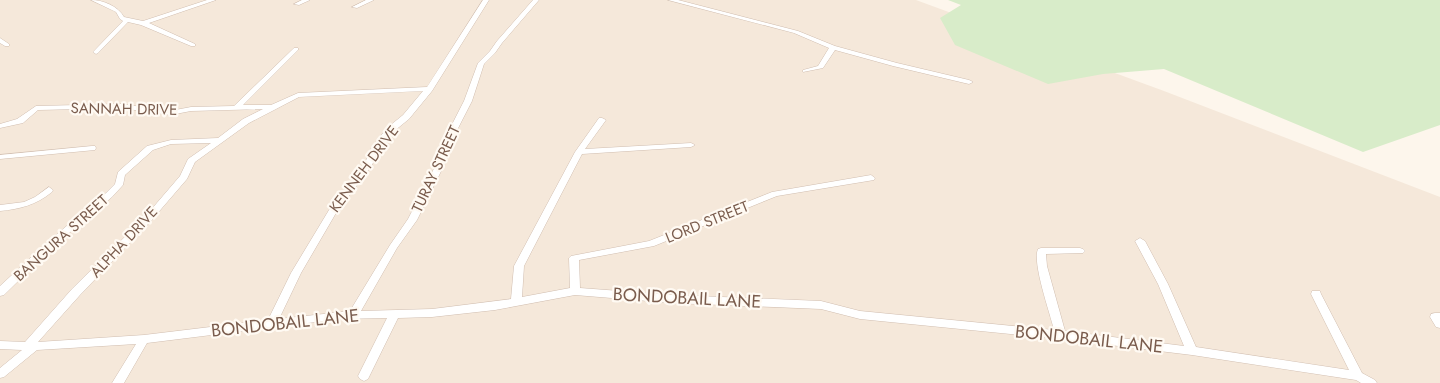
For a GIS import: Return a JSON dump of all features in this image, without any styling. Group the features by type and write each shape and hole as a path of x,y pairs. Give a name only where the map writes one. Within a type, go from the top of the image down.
{"street":[{"path":"94,0 118,11 127,20 143,22 193,45"},
{"path":"143,22 212,0"},
{"path":"297,4 307,0"},
{"path":"355,6 372,0"},
{"name":"KENNEH DRIVE","path":"272,322 296,273 332,212 368,166 375,149 390,130 406,117 429,89 486,0"},
{"name":"TURAY STREET","path":"353,316 393,248 412,220 445,155 448,140 468,101 482,63 536,0"},
{"path":"672,0 796,32 833,46 942,77 969,82"},
{"path":"96,52 127,20"},
{"path":"0,40 7,45"},
{"path":"805,71 821,67 833,46"},
{"path":"237,107 296,49"},
{"path":"220,140 246,121 272,106 298,95 429,89"},
{"name":"SANNAH DRIVE","path":"0,126 20,121 36,108 121,106 170,113 191,109 272,106"},
{"path":"516,302 519,266 579,152 602,120"},
{"name":"BANGURA STREET","path":"0,292 53,242 109,195 119,185 121,174 150,148 171,142 220,140"},
{"name":"ALPHA DRIVE","path":"0,374 31,346 76,292 147,220 184,177 191,161 220,140"},
{"path":"579,152 691,145"},
{"path":"0,157 92,148"},
{"name":"LORD STREET","path":"575,291 574,258 651,244 775,194 871,178"},
{"path":"0,208 20,206 38,200 49,190"},
{"path":"1140,241 1163,284 1192,350"},
{"path":"1061,335 1040,251 1080,251"},
{"name":"BONDOBAIL LANE","path":"0,345 31,346 144,339 272,322 396,313 432,314 575,291 673,299 821,305 860,315 1192,350 1358,376 1371,383"},
{"path":"1316,294 1358,376"},
{"path":"364,376 396,313"},
{"path":"1440,317 1435,317 1440,324"},
{"path":"118,383 144,339"}],"shaded area":[{"path":"0,0 916,0 1164,91 1440,197 1440,383 0,383"}],"green space":[{"path":"948,0 1440,0 1440,125 1363,152 1164,69 1103,74 1048,84 955,45 940,18 961,5"}]}
